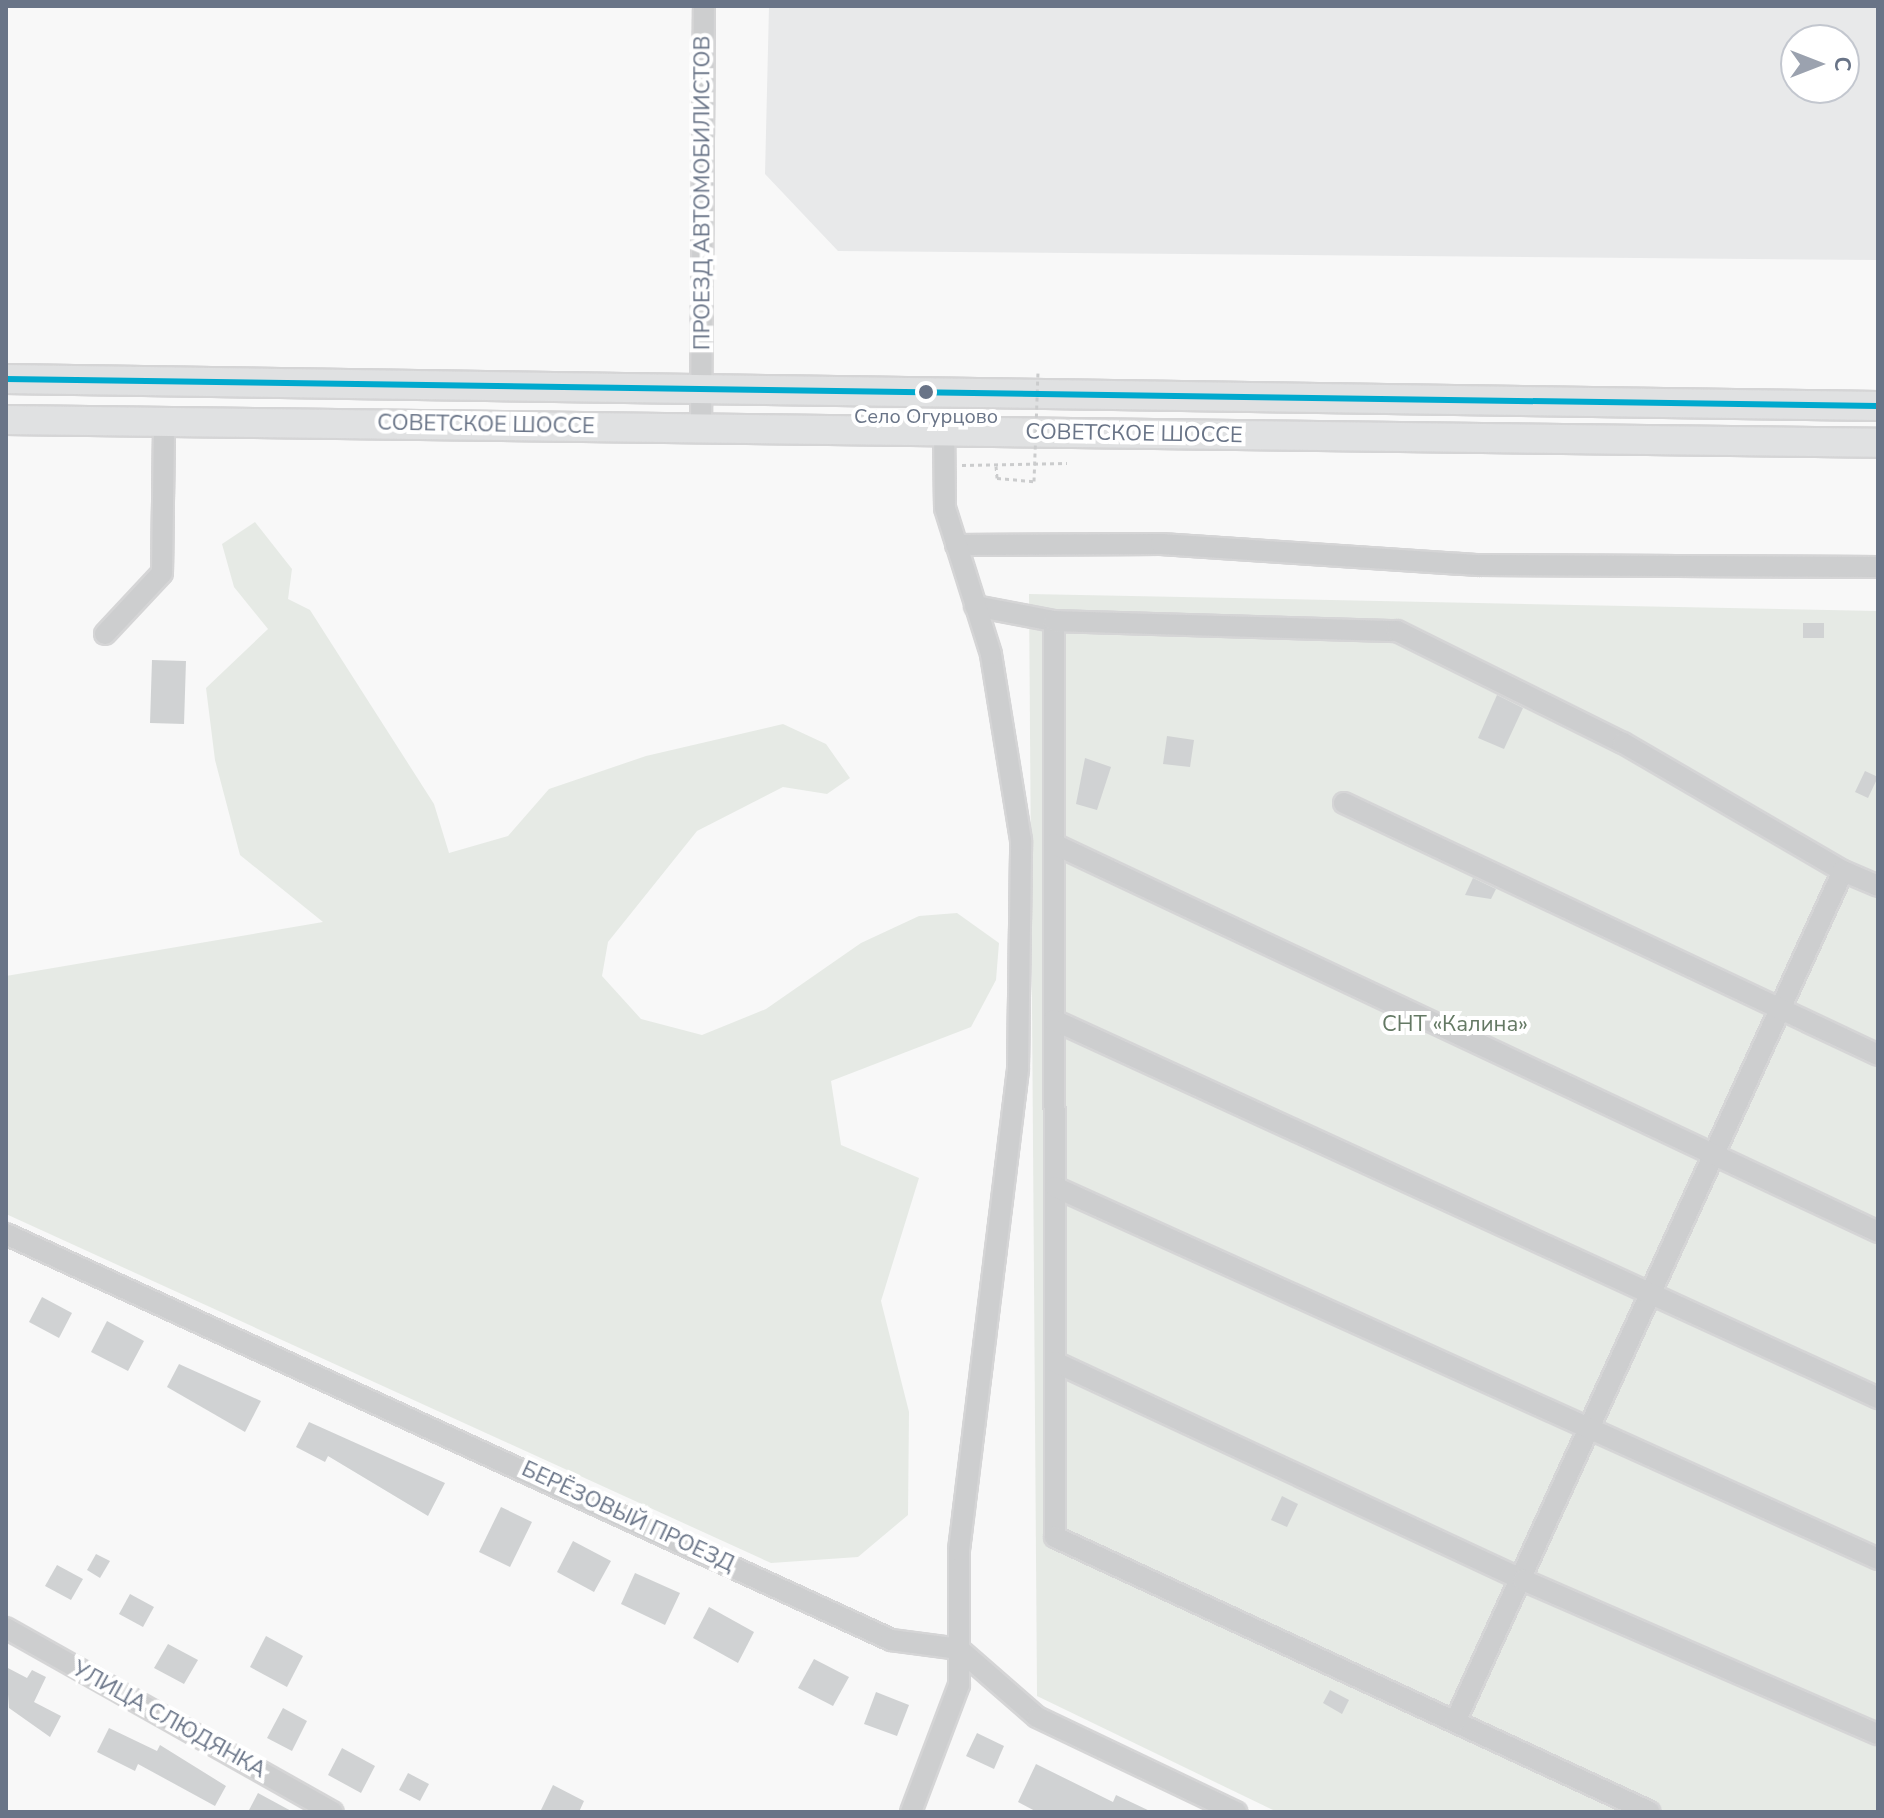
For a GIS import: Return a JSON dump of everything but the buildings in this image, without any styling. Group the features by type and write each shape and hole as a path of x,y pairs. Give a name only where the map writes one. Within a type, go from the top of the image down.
{"highway":[{"name":"СОВЕТСКОЕ ШОССЕ","path":"6,379 1878,406"},
{"name":"СОВЕТСКОЕ ШОССЕ","path":"6,420 1878,443"}],"street":[{"name":"ПРОЕЗД АВТОМОБИЛИСТОВ","path":"701,427 704,6"},
{"path":"105,634 162,573 164,421"},
{"path":"911,1812 959,1685 959,1550 1018,1068 1021,840 991,654 956,545 944,487 944,431"},
{"path":"956,545 1161,544 1479,565 1878,567"},
{"path":"975,606 1054,621 1397,631 1623,743 1843,871 1878,886"},
{"path":"1054,621 1055,1537 1650,1812"},
{"path":"1344,803 1878,1055"},
{"path":"1054,844 1878,1232"},
{"path":"1455,1722 1523,1580 1650,1294 1717,1156 1843,871"},
{"path":"1054,1020 1878,1398"},
{"path":"1055,1187 1588,1433 1878,1559"},
{"name":"БЕРЁЗОВЫЙ ПРОЕЗД","path":"6,1234 891,1640 959,1649"},
{"path":"1055,1362 1523,1580 1878,1734"},
{"name":"УЛИЦА СЛЮДЯНКА","path":"6,1628 333,1812"},
{"path":"959,1649 1037,1717 1236,1812"}],"path":[{"path":"996,466 997,478 1034,481 1038,372"},
{"path":"944,487 954,467 1067,463"}],"shaded area":[{"path":"769,6 1878,6 1878,260 838,251 765,174"}],"green space":[{"path":"255,522 292,569 288,599 310,610 434,804 449,853 508,836 549,789 646,756 783,724 826,744 850,778 827,794 783,787 697,831 608,942 602,976 641,1019 702,1035 766,1009 861,943 919,916 957,913 999,943 996,980 971,1027 831,1081 841,1145 919,1178 881,1301 909,1412 908,1515 858,1557 771,1563 6,1214 6,976 323,922 240,855 215,760 206,688 268,629 234,587 222,544"},
{"name":"СНТ «Калина»","path":"1029,594 1878,611 1878,1812 1277,1812 1037,1696"}],"transit line":[{"path":"6,379 1878,406"}],"place":[{"name":"Село Огурцово","path":"926,392"}]}
